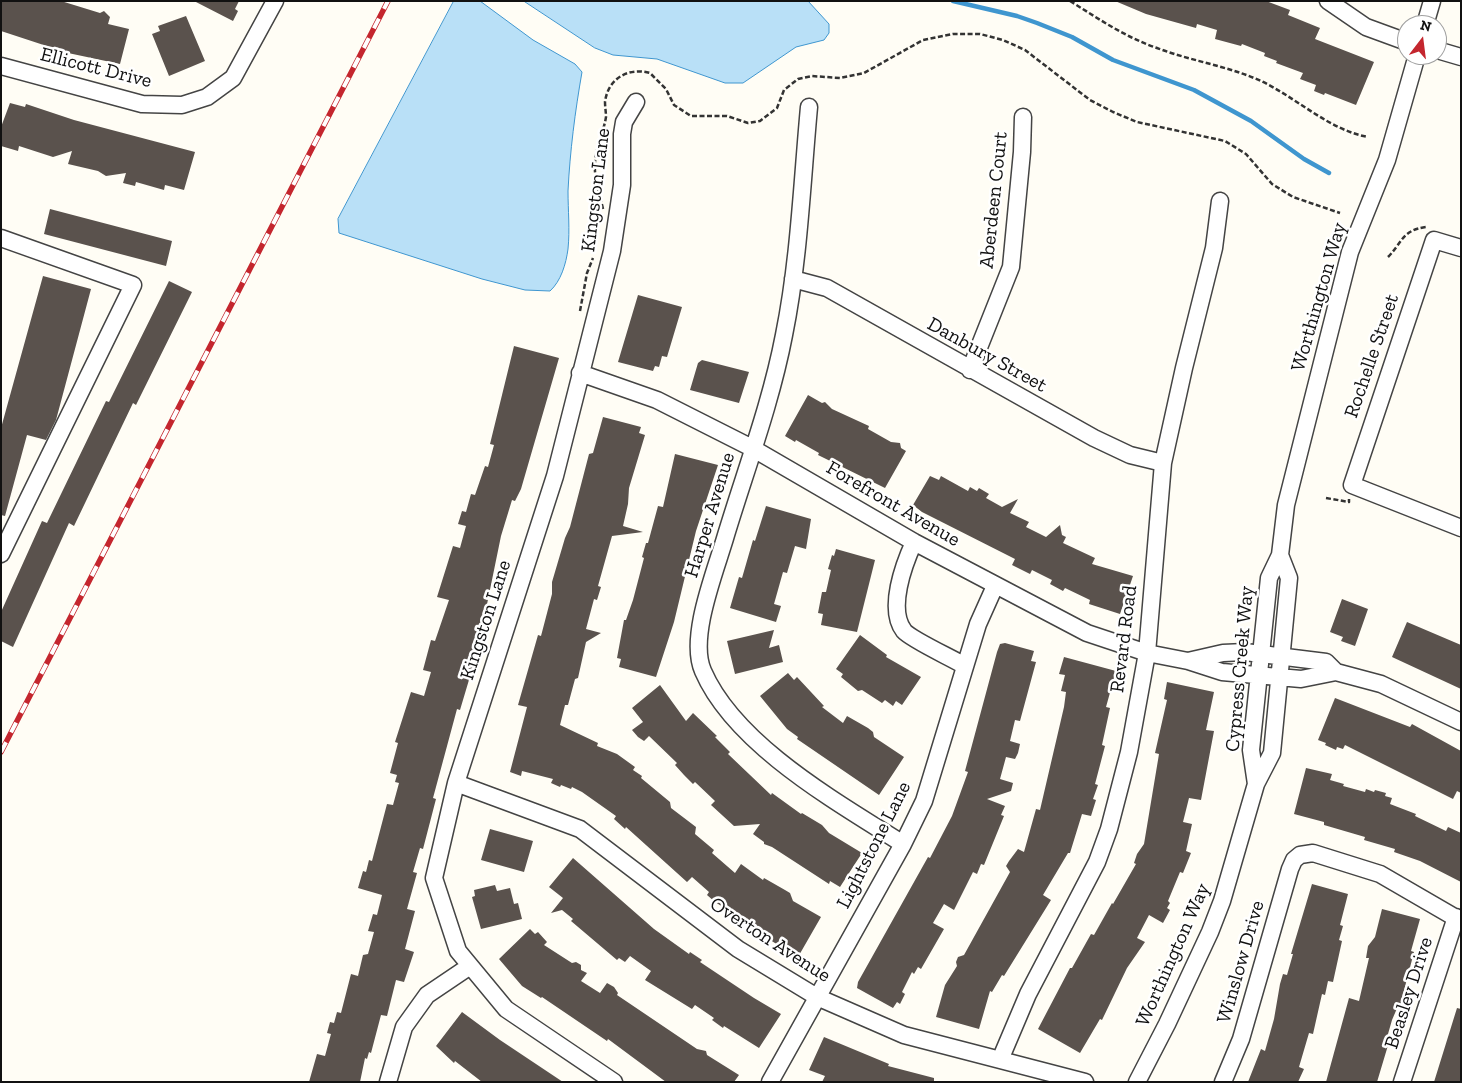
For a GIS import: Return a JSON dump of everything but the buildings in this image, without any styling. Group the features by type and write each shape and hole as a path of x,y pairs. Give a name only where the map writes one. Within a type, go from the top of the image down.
{"street":[{"name":"Ellicott Drive","path":"1,66 142,104 182,105 207,98 233,78 275,1"},
{"path":"1328,1 1366,28 1397,39"},
{"path":"1428,15 1432,1"},
{"path":"1447,53 1461,57"},
{"name":"Worthington Way","path":"1280,555 1286,505 1350,252 1387,160 1413,65"},
{"name":"Kingston Lane","path":"614,1082 506,1009 458,951 434,878 456,783 555,476 612,250 622,185 622,134 624,122 636,102"},
{"name":"Harper Avenue","path":"809,107 793,279 776,372 698,631 702,670 725,710 768,751 831,799 903,844"},
{"name":"Aberdeen Court","path":"970,370 1011,267 1023,117"},
{"name":"Revard Road","path":"1000,1060 1028,994 1096,862 1109,829 1129,752 1147,653 1164,463 1184,368 1214,248 1220,201"},
{"path":"1,238 133,285 1,554"},
{"path":"1434,240 1461,248"},
{"name":"Rochelle Street","path":"1434,240 1352,485 1461,528"},
{"name":"Danbury Street","path":"793,279 827,288 970,370 1113,448 1130,455 1164,463"},
{"name":"Forefront Avenue","path":"580,373 657,400 752,448 914,542 1087,633 1147,653 1188,661 1222,672 1301,679 1336,672 1381,684 1461,722"},
{"path":"914,542 904,564 897,600 897,618 905,632 965,666"},
{"name":"Cypress Creek Way","path":"1256,784 1251,750 1260,654 1269,578 1280,555"},
{"name":"Cypress Creek Way","path":"1256,784 1272,753 1280,677 1289,578 1280,555"},
{"name":"Lightstone Lane","path":"770,1082 903,844 924,801 978,624 995,586"},
{"name":"Forefront Avenue","path":"1188,661 1223,653 1260,654 1326,662 1336,672"},
{"name":"Overton Avenue","path":"456,783 580,829 738,950 817,998 904,1035 1085,1082"},
{"name":"Worthington Way","path":"1137,1082 1172,1016 1210,932 1222,900 1256,784"},
{"name":"Winslow Drive","path":"1223,1082 1241,1039 1290,869 1294,860 1300,855 1313,854 1380,874 1458,919"},
{"name":"Beasley Drive","path":"1402,1082 1458,919"},
{"path":"388,1082 404,1027 427,995 470,966"}],"path":[{"path":"1070,1 1118,31 1156,48 1194,60 1237,70 1273,87 1343,129 1368,137"},
{"path":"603,212 595,178 596,156 606,115 605,102 608,89 614,80 622,75 630,72 650,73 666,89 674,105 691,116 727,116 748,122 760,122 777,108 784,90 798,79 812,76 840,78 864,73 923,40 953,34 980,34 1003,40 1025,50 1090,100 1113,112 1137,122 1225,142 1246,154 1272,184 1293,198 1340,213"},
{"path":"1388,257 1396,245 1410,231 1435,226 1434,240"},
{"path":"580,312 587,273 596,251"}],"water":[{"path":"454,1 480,1 533,40 575,64 582,72 570,161 568,249 562,272 550,291 525,290 482,279 339,233 338,219"},
{"path":"524,1 808,1 829,24 829,33 824,40 796,47 743,83 725,83 657,59 613,55 595,48"}],"waterway":[{"path":"953,1 1017,16 1037,23 1072,37 1113,60 1194,90 1251,121 1304,159 1329,173"}],"railway":[{"path":"1,752 388,1"}]}
